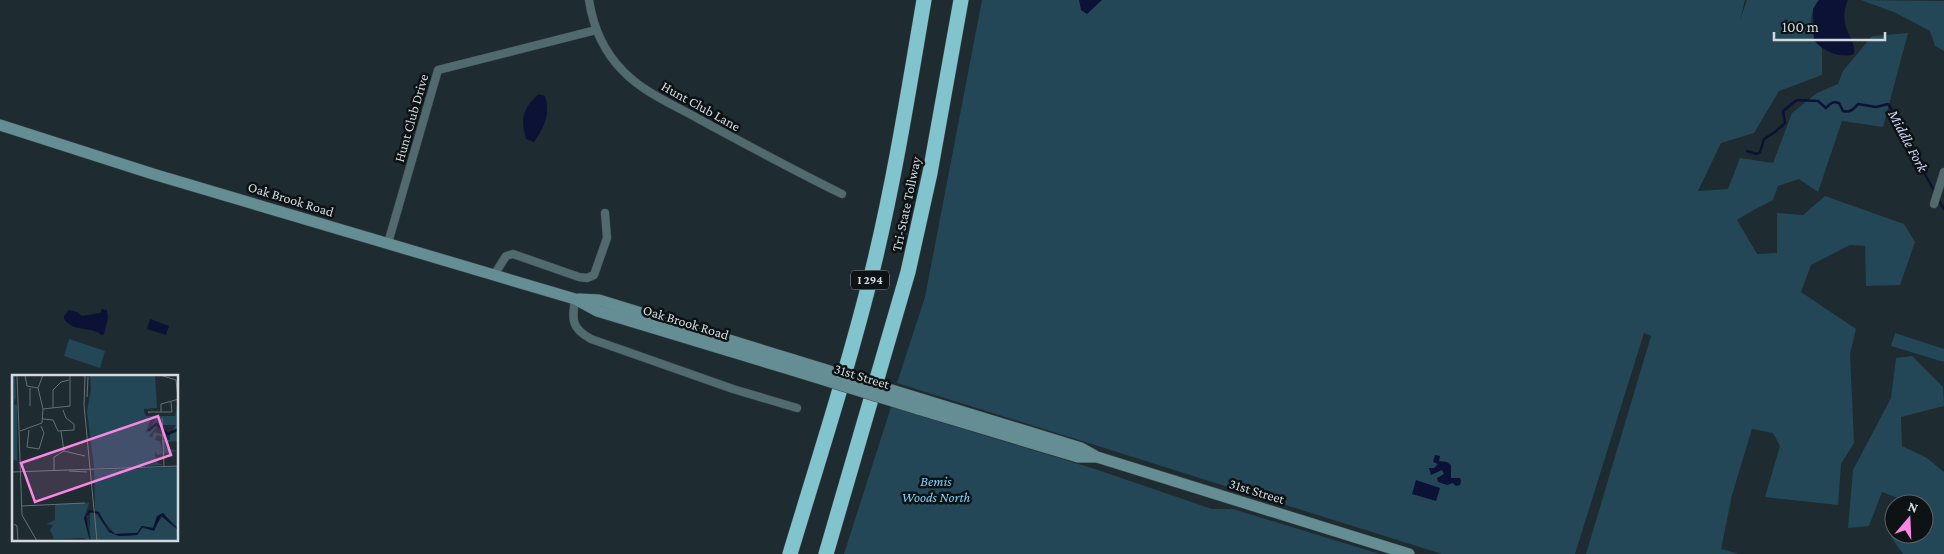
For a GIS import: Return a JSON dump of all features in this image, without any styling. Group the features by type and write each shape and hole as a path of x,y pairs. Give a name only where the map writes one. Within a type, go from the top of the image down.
{"highway":[{"name":"Tri-State Tollway","path":"790,554 850,355 874,264 895,165 924,0"},
{"name":"Tri-State Tollway","path":"826,554 908,272 930,173 961,0"}],"main road":[{"name":"Oak Brook Road","path":"0,125 153,174 574,299 599,300 793,365"},
{"name":"31st Street","path":"793,365 919,404 1081,448 1097,457 1409,554"}],"street":[{"name":"Hunt Club Lane","path":"588,0 596,30 615,62 641,87 744,144 842,194"},
{"name":"Hunt Club Drive","path":"388,243 438,70 596,30"},
{"path":"1934,204 1944,172"},
{"path":"494,275 506,256 513,254 579,277 587,278 594,275 607,238 605,213"},
{"path":"574,299 572,315 574,323 583,334 591,339 733,389 797,408"}],"green space":[{"path":"982,0 1745,0 1740,20 1747,0 1819,0 1813,11 1812,25 1815,38 1822,48 1822,75 1779,91 1754,133 1721,143 1698,191 1728,189 1740,158 1773,163 1792,113 1817,93 1838,84 1843,71 1872,36 1908,33 1883,127 1842,121 1818,192 1799,179 1778,186 1773,200 1737,220 1757,254 1777,253 1777,213 1803,215 1825,196 1904,224 1915,242 1900,285 1866,286 1865,246 1850,245 1811,265 1801,292 1856,329 1850,354 1854,443 1841,464 1838,505 1765,497 1780,446 1773,433 1752,429 1732,495 1721,549 1739,554 1586,554 1651,336 1644,333 1575,554 1442,554 897,383 925,297"},
{"path":"1861,0 1944,1 1944,51 1935,46 1930,31 1896,13"},
{"path":"1895,333 1944,349 1944,362 1891,346"},
{"path":"69,339 105,351 100,368 64,356"},
{"path":"1912,356 1943,387 1944,406 1901,417 1902,446 1927,458 1944,472 1944,554 1903,554 1896,544 1934,544 1934,494 1887,494 1882,492 1869,526 1848,528 1853,470 1891,398 1896,358"},
{"name":"Bemis Woods North","path":"891,407 1098,470 1212,509 1233,509 1380,554 844,554"}],"water":[{"path":"1079,0 1102,0 1087,14 1081,10"},
{"path":"1819,0 1848,0 1844,18 1845,25 1853,42 1854,54 1838,55 1832,53 1822,48 1814,40 1813,9"},
{"path":"539,94 545,96 547,115 541,131 534,142 526,139 523,119 529,104"},
{"path":"102,309 107,310 108,318 104,334 102,335 98,332 72,326 64,319 69,310 77,312 82,316 100,313"},
{"path":"150,319 169,326 166,335 147,329"},
{"path":"1435,455 1440,456 1439,461 1447,462 1451,465 1451,478 1460,478 1460,485 1456,486 1453,483 1447,485 1438,482 1437,478 1444,474 1442,470 1431,475 1429,468 1434,468 1438,464 1433,462"},
{"path":"1416,480 1440,488 1436,501 1412,494"}],"waterway":[{"name":"Middle Fork","path":"1747,151 1757,154 1760,152 1764,139 1785,123 1783,111 1797,100 1818,101 1826,108 1832,103 1837,102 1843,111 1852,110 1858,104 1876,107 1888,104 1894,113 1900,130 1935,192"},
{"name":"Middle Fork","path":"1937,197 1944,209"}]}
